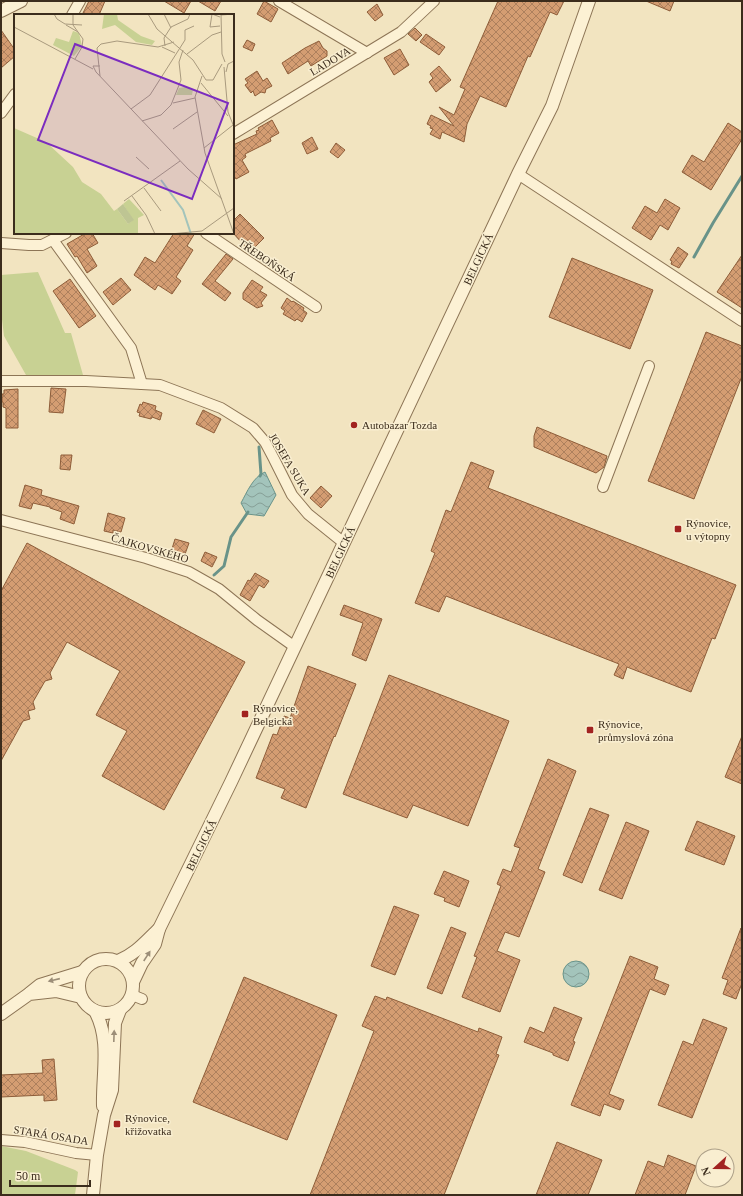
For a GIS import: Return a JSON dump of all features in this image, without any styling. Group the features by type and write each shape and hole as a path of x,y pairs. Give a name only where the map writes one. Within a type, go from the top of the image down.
{"street":[{"path":"1,11 21,1"},
{"path":"73,14 80,1"},
{"path":"279,1 367,53"},
{"name":"LADOVA","path":"234,133 401,32 434,1"},
{"name":"BELGICKÁ","path":"133,982 142,963 155,944 159,929 235,775 518,174 552,106 590,1"},
{"path":"1,113 14,95"},
{"path":"518,174 742,320"},
{"path":"1,243 42,245 64,234"},
{"name":"TŘEBOŇSKÁ","path":"207,234 316,307"},
{"path":"54,240 131,348 142,384"},
{"path":"603,487 649,366"},
{"name":"JOSEFA SUKA","path":"1,381 86,381 160,385 221,408 253,428 265,442 292,495 308,514 344,543"},
{"name":"ČAJKOVSKÉHO","path":"1,520 146,558 189,572 219,588 257,620 295,647"},
{"name":"BELGICKÁ","path":"118,961 127,958 134,953 159,929"},
{"path":"1,1014 30,994 40,985 82,972 92,962 105,958 118,961 128,969 132,975 137,997 120,1010 107,1014 95,1011 84,1003 81,997 79,984 82,972"},
{"path":"30,994 56,991 81,997"},
{"path":"93,1195 97,1155 104,1115 112,1090 115,1023 120,1010"},
{"path":"95,1011 100,1020 105,1043 103,1088 104,1115"},
{"name":"STARÁ OSADA","path":"1,1140 25,1142 76,1153 97,1155"}],"green space":[{"path":"38,272 65,333 71,333 83,375 26,375 4,336 1,311 1,275"},
{"path":"1,1146 26,1151 75,1170 78,1172 75,1195 1,1195"}],"water":[{"path":"265,472 276,495 264,516 247,514 241,503 257,477"},
{"path":"576,961 585,965 589,974 585,983 576,987 567,983 563,974 567,965"}],"building":[{"path":"89,1 105,1 99,14 82,14"},
{"path":"164,1 191,1 184,13"},
{"path":"198,1 221,1 215,11"},
{"path":"264,1 278,9 271,22 257,14"},
{"path":"498,1 564,1 557,15 550,12 530,57 528,56 506,107 480,96 467,124 464,142 442,132 440,139 430,134 433,129 427,124 431,115 454,126 439,107 454,115 465,89 460,87"},
{"path":"646,1 674,1 670,11"},
{"path":"377,4 383,15 375,21 367,12"},
{"path":"415,28 422,35 416,41 408,34"},
{"path":"1,30 14,49 14,57 1,68"},
{"path":"426,34 445,47 439,55 420,42"},
{"path":"247,40 255,44 252,51 243,47"},
{"path":"319,41 323,48 327,51 327,56 311,66 308,61 288,74 282,63"},
{"path":"400,49 409,65 394,75 384,58"},
{"path":"439,66 451,80 436,92 429,82 433,78 430,74"},
{"path":"257,71 263,81 267,78 272,86 266,89 265,93 261,92 255,96 253,91 251,93 245,85 248,83 245,79"},
{"path":"272,120 279,133 270,138 271,141 245,154 246,157 242,160 249,172 236,179 234,176 234,145 257,134 256,131 259,130 258,128"},
{"path":"728,123 742,132 742,139 711,190 682,172 692,155 704,162"},
{"path":"312,137 318,149 307,154 302,143"},
{"path":"336,143 345,150 338,158 330,152"},
{"path":"665,199 680,208 668,230 660,225 651,240 632,228 645,206 657,213"},
{"path":"240,214 264,238 250,252 234,234 234,220"},
{"path":"84,234 93,234 98,243 87,249 97,266 87,273 77,256 75,257 67,244"},
{"path":"173,234 194,234 187,246 193,250 176,277 181,281 172,294 158,285 155,290 134,275 145,257 155,263"},
{"path":"678,247 688,254 679,268 671,264 672,261 670,260"},
{"path":"226,254 233,259 215,281 231,293 225,301 202,284"},
{"path":"742,255 742,308 717,292"},
{"path":"572,258 653,290 630,349 549,317"},
{"path":"121,278 131,290 113,305 103,292"},
{"path":"70,279 96,316 79,328 53,291"},
{"path":"252,280 263,287 260,291 267,295 261,303 263,306 257,308 243,299 243,293"},
{"path":"287,298 304,308 303,310 307,313 302,322 297,319 295,321 283,314 285,311 281,308"},
{"path":"706,332 742,346 742,376 694,499 648,481"},
{"path":"51,388 66,389 63,413 49,412"},
{"path":"18,389 18,428 6,428 6,408 3,407 2,394 4,394 4,390"},
{"path":"143,402 156,406 155,410 162,413 160,420 152,417 151,419 139,416 140,413 137,412 140,404 142,405"},
{"path":"203,410 221,419 214,433 196,424"},
{"path":"537,427 607,456 604,467 596,473 534,447 534,436"},
{"path":"61,455 72,455 70,470 60,469"},
{"path":"471,462 494,471 488,488 736,585 715,639 712,638 691,692 627,667 623,679 614,675 619,664 446,596 439,612 415,603 435,553 431,551 446,510 451,512"},
{"path":"25,485 42,490 41,495 79,506 74,524 60,519 62,512 50,507 33,503 31,509 19,506"},
{"path":"321,486 332,496 321,508 310,498"},
{"path":"108,513 125,518 121,532 113,530 113,533 104,531"},
{"path":"175,539 189,543 184,557 171,552"},
{"path":"27,543 245,662 164,810 102,776 127,731 96,715 120,671 67,642 50,673 52,679 45,681 33,702 35,709 28,711 30,719 23,721 1,761 1,591"},
{"path":"205,552 217,557 212,567 201,561"},
{"path":"255,573 269,581 264,588 259,585 250,601 240,595 248,580 250,581"},
{"path":"344,605 382,619 366,661 352,655 363,623 340,615"},
{"path":"308,666 356,684 306,808 281,798 285,789 256,778 273,734 277,735 284,716 290,718"},
{"path":"389,675 509,721 468,826 413,805 407,818 343,794"},
{"path":"742,736 742,784 725,777"},
{"path":"548,759 576,771 538,869 545,872 519,937 505,932 497,951 520,960 500,1012 462,997 477,957 474,956 501,886 497,884 503,869 511,872 520,848 514,846"},
{"path":"590,808 609,815 582,883 563,875"},
{"path":"697,821 735,836 724,865 685,850"},
{"path":"626,822 649,831 622,899 599,890"},
{"path":"444,871 469,881 459,907 444,901 445,898 434,894"},
{"path":"394,906 419,915 395,975 371,966"},
{"path":"451,927 466,933 442,994 427,988"},
{"path":"741,928 742,983 736,999 723,994 728,980 722,978"},
{"path":"630,956 658,967 654,979 669,985 665,995 650,989 609,1094 624,1100 620,1110 604,1104 600,1116 571,1105"},
{"path":"244,977 337,1015 287,1140 193,1102"},
{"path":"375,996 386,1000 387,997 478,1032 479,1028 502,1037 496,1054 499,1055 444,1195 310,1195 374,1031 362,1026"},
{"path":"554,1007 582,1018 573,1041 575,1042 568,1061 553,1055 553,1053 524,1042 530,1027 544,1033"},
{"path":"703,1019 727,1028 692,1118 658,1105 683,1041 693,1045"},
{"path":"54,1059 57,1100 44,1101 44,1095 1,1097 1,1075 43,1073 42,1060"},
{"path":"557,1142 602,1160 588,1195 536,1195"},
{"path":"668,1155 695,1166 685,1195 635,1195 648,1161 664,1167"}],"waterway":[{"path":"694,257 742,176"},
{"path":"259,447 260,476"},
{"path":"214,575 224,566 231,537 248,512"}],"place":[{"name":"Autobazar Tozda","path":"354,425"},
{"name":"Rýnovice, u výtopny","path":"678,529"},
{"name":"Rýnovice, Belgická","path":"245,714"},
{"name":"Rýnovice, průmyslová zóna","path":"590,730"},
{"name":"Rýnovice, křižovatka","path":"117,1124"}]}
